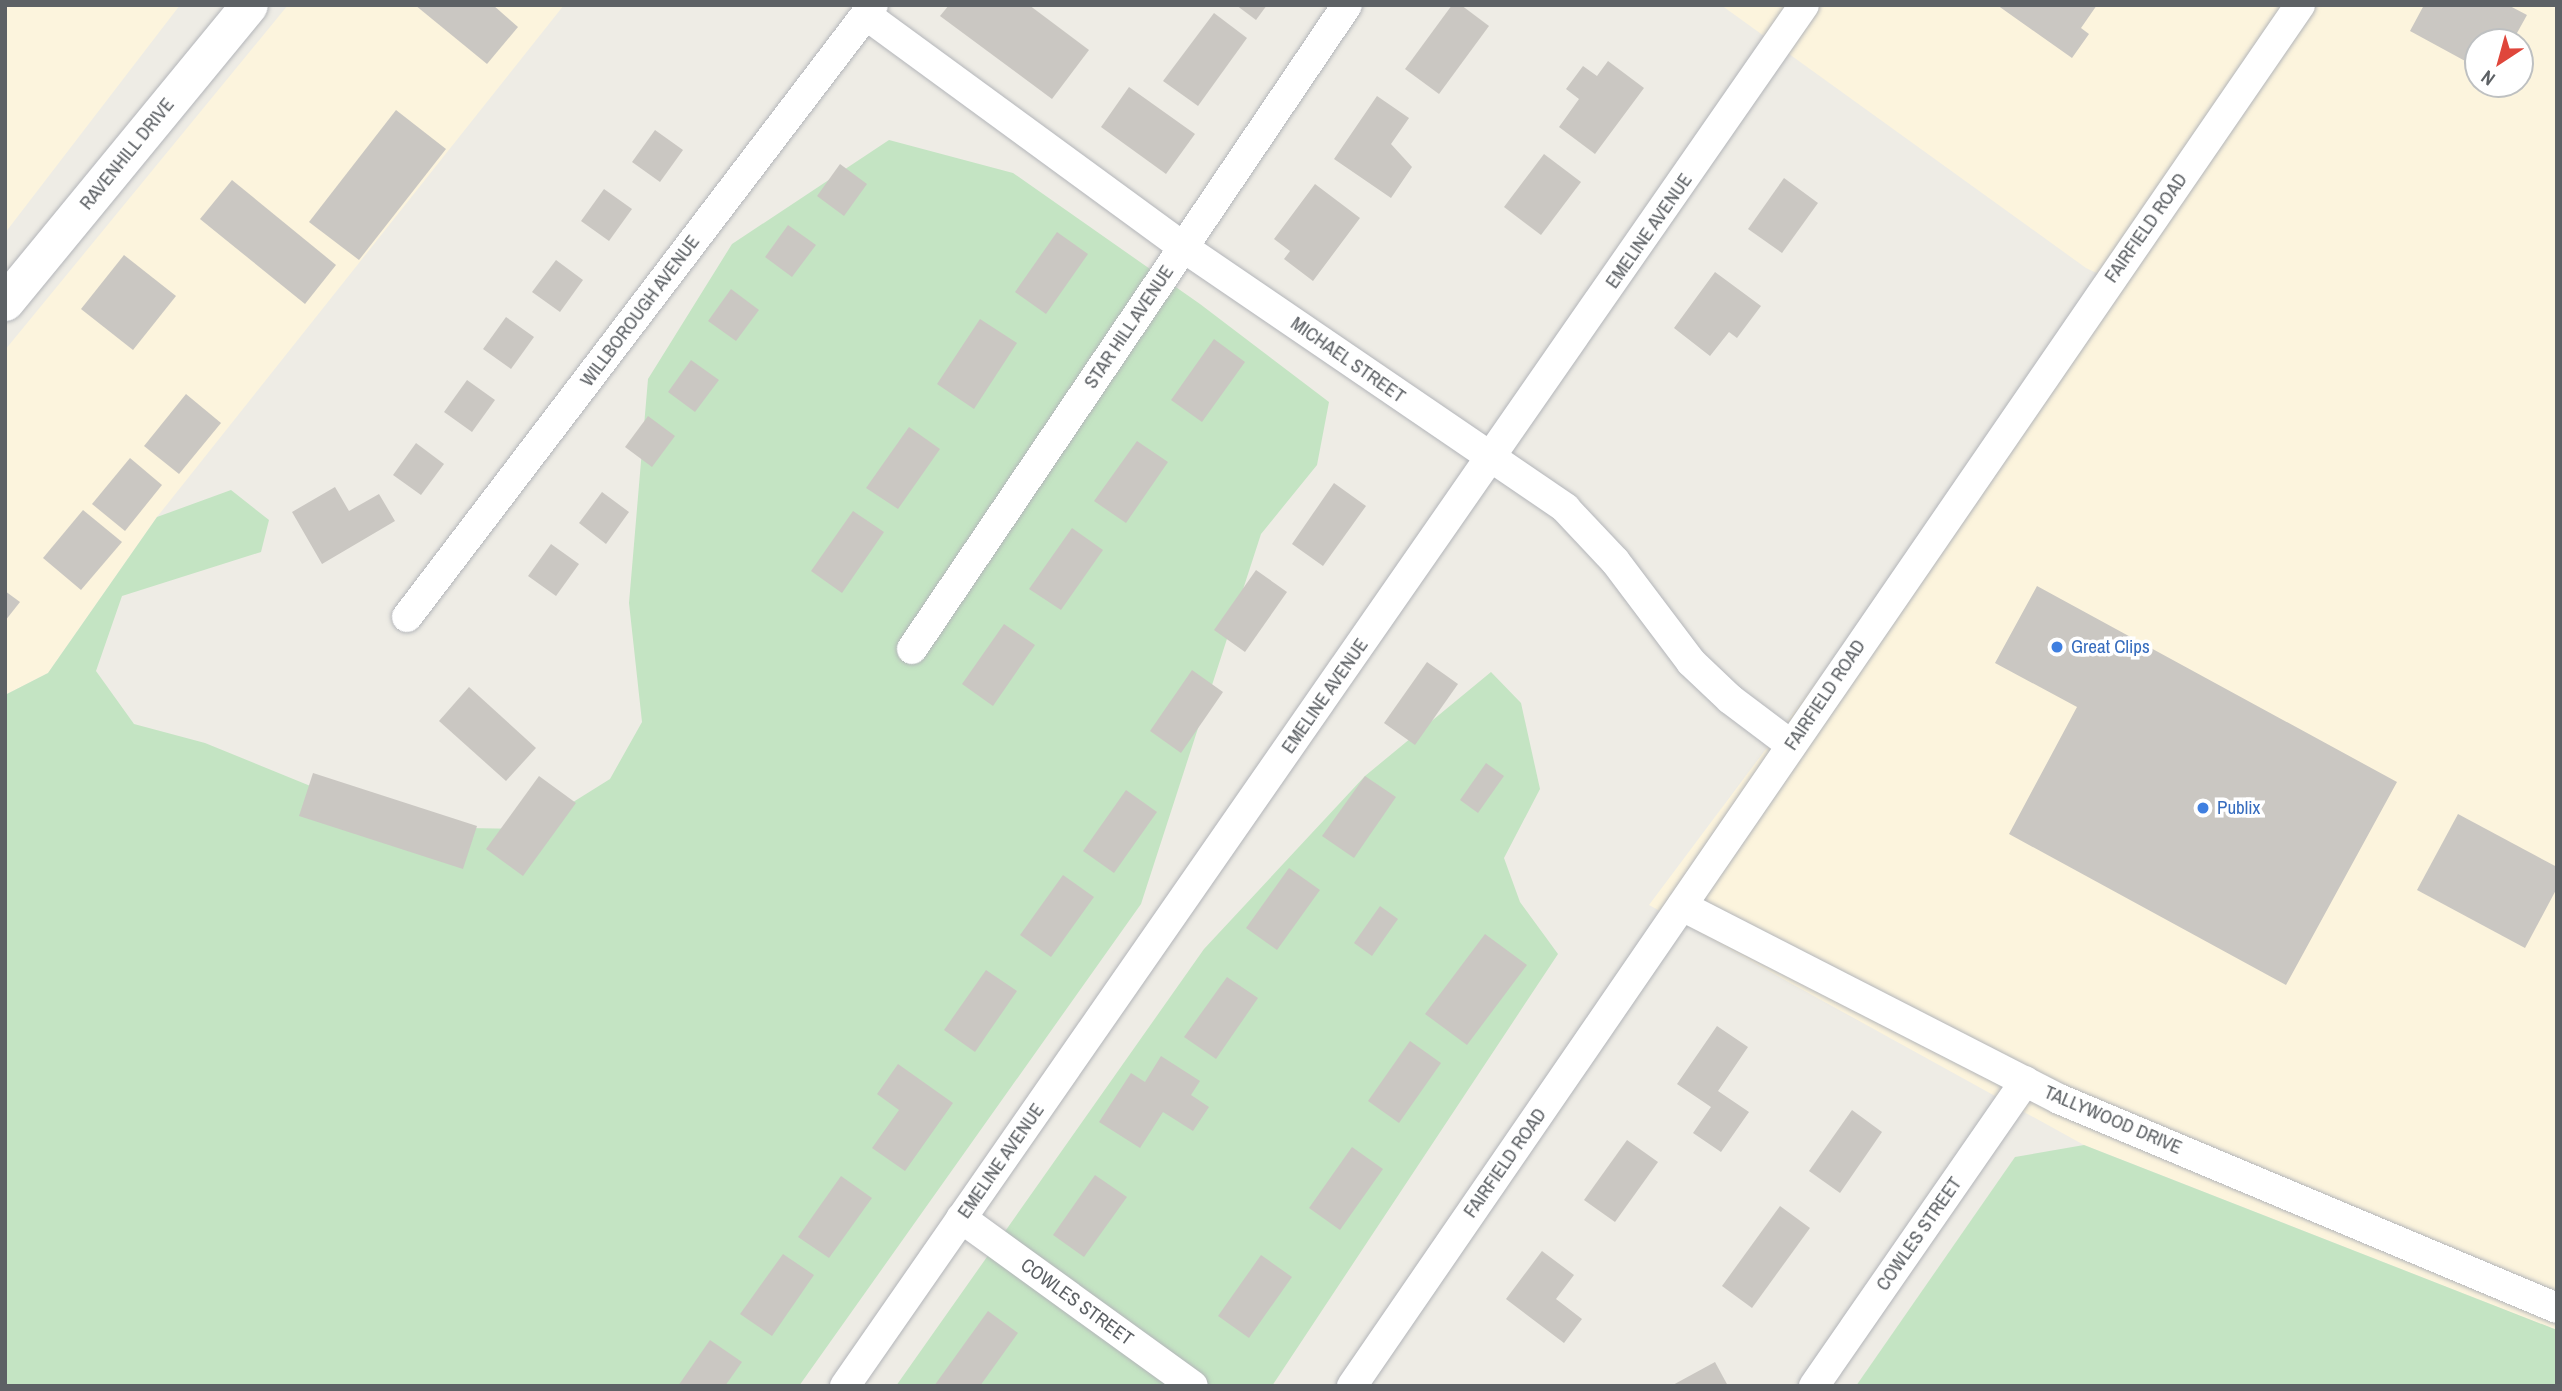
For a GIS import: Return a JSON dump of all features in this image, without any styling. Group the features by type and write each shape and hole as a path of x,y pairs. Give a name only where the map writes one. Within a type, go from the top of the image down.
{"street":[{"name":"RAVENHILL DRIVE","path":"5,302 249,5"},
{"name":"STAR HILL AVENUE","path":"912,649 1347,5"},
{"name":"EMELINE AVENUE","path":"845,1386 1804,5"},
{"name":"FAIRFIELD ROAD","path":"1352,1386 2300,5"},
{"name":"MICHAEL STREET","path":"869,10 1183,247 1565,508 1615,561 1690,662 1730,699 1791,745"},
{"name":"WILLBOROUGH AVENUE","path":"407,617 869,10"},
{"name":"TALLYWOOD DRIVE","path":"1682,906 2025,1081 2557,1308"},
{"name":"COWLES STREET","path":"1814,1386 2025,1081"},
{"name":"COWLES STREET","path":"961,1218 1193,1386"}],"shaded area":[{"path":"5,5 180,5 5,233"},
{"path":"288,5 564,5 157,517 48,673 5,695 5,350"},
{"path":"1721,5 2557,5 2557,1330 2084,1145 1649,905 2116,282 2086,268"}],"green space":[{"path":"889,140 1013,173 1200,304 1329,402 1317,465 1261,534 1141,904 799,1386 5,1386 5,695 48,673 157,517 231,490 269,520 261,552 122,596 96,671 134,724 205,743 411,827 530,829 610,779 642,722 629,603 648,379 732,244"},
{"path":"1491,672 1521,703 1540,789 1504,858 1520,902 1558,954 1272,1386 896,1386 1204,949 1365,776"},
{"path":"2084,1145 2557,1330 2557,1386 1856,1386 2015,1157"}],"building":[{"path":"415,5 493,5 518,27 487,64"},
{"path":"949,5 1029,5 1089,50 1052,99 940,16"},
{"path":"1236,5 1267,5 1256,20"},
{"path":"1452,5 1461,5 1489,26 1439,94 1405,69"},
{"path":"1997,5 2097,5 2081,28 2089,34 2072,58"},
{"path":"2424,5 2508,5 2527,15 2520,28 2464,28 2464,60 2410,31"},
{"path":"1214,13 1247,38 1198,106 1163,81"},
{"path":"1608,61 1644,88 1595,154 1559,127 1579,99 1566,89 1583,66 1597,76"},
{"path":"1129,87 1195,134 1166,174 1101,127"},
{"path":"1377,96 1409,118 1391,144 1412,167 1391,198 1334,159"},
{"path":"396,110 446,149 359,260 309,222"},
{"path":"655,130 683,150 660,182 632,162"},
{"path":"1544,154 1581,182 1541,235 1504,207"},
{"path":"840,164 867,184 844,216 817,196"},
{"path":"1784,178 1818,203 1782,253 1748,229"},
{"path":"232,180 336,265 305,304 200,219"},
{"path":"1315,184 1360,218 1313,281 1284,259 1290,251 1274,239"},
{"path":"604,189 632,209 609,241 581,221"},
{"path":"788,225 816,245 792,277 765,257"},
{"path":"1057,232 1088,254 1046,314 1015,292"},
{"path":"124,255 176,296 133,350 81,309"},
{"path":"556,260 583,280 560,312 532,292"},
{"path":"1715,272 1761,306 1737,338 1729,332 1710,356 1674,328"},
{"path":"731,289 759,310 736,341 708,321"},
{"path":"506,317 534,337 511,369 483,349"},
{"path":"980,319 1017,343 974,409 937,384"},
{"path":"1214,339 1245,362 1202,422 1171,400"},
{"path":"691,360 719,380 695,412 668,392"},
{"path":"467,380 495,400 472,432 444,412"},
{"path":"186,394 221,423 179,474 144,446"},
{"path":"648,416 675,436 652,467 625,447"},
{"path":"909,427 940,449 898,509 866,488"},
{"path":"1137,441 1168,462 1126,523 1094,501"},
{"path":"416,443 444,464 421,495 393,475"},
{"path":"130,458 162,485 125,531 92,504"},
{"path":"1334,483 1366,506 1323,566 1292,544"},
{"path":"335,487 349,511 379,494 395,521 322,564 292,512"},
{"path":"602,492 629,512 606,544 579,523"},
{"path":"83,510 122,542 81,590 43,558"},
{"path":"853,511 884,532 842,593 811,571"},
{"path":"1072,528 1103,550 1061,610 1029,589"},
{"path":"551,544 579,564 556,596 528,576"},
{"path":"1256,570 1287,592 1245,652 1214,630"},
{"name":"Publix","path":"2037,586 2397,782 2286,985 2009,834 2077,707 1995,663"},
{"path":"5,591 20,602 5,621"},
{"path":"1004,624 1035,645 993,706 962,684"},
{"path":"1427,662 1458,684 1415,745 1384,723"},
{"path":"1192,670 1223,692 1181,753 1150,731"},
{"path":"469,687 536,748 506,781 439,721"},
{"path":"1486,763 1504,776 1478,813 1460,800"},
{"path":"313,773 477,826 463,869 299,816"},
{"path":"539,776 576,803 523,876 486,849"},
{"path":"1365,776 1396,797 1354,858 1322,836"},
{"path":"1126,790 1157,812 1114,873 1083,851"},
{"path":"2458,814 2557,867 2557,888 2525,948 2417,890"},
{"path":"1289,868 1320,890 1277,950 1246,928"},
{"path":"1063,875 1094,897 1051,957 1020,935"},
{"path":"1380,906 1398,919 1372,956 1354,943"},
{"path":"1485,934 1527,965 1467,1045 1425,1014"},
{"path":"986,970 1017,991 975,1052 944,1030"},
{"path":"1227,977 1258,998 1216,1059 1184,1037"},
{"path":"1717,1026 1748,1047 1718,1091 1749,1112 1721,1152 1693,1133 1711,1107 1677,1084"},
{"path":"1410,1041 1441,1063 1399,1123 1368,1101"},
{"path":"1161,1056 1200,1081 1191,1095 1209,1107 1193,1131 1163,1112 1140,1148 1099,1122 1131,1073 1145,1082"},
{"path":"898,1064 953,1103 905,1171 872,1148 899,1110 877,1094"},
{"path":"1852,1110 1882,1132 1840,1193 1809,1171"},
{"path":"1627,1140 1658,1162 1615,1222 1584,1200"},
{"path":"1352,1147 1383,1169 1340,1230 1309,1208"},
{"path":"1095,1175 1127,1197 1084,1257 1053,1235"},
{"path":"841,1176 872,1198 829,1258 798,1237"},
{"path":"1780,1206 1810,1228 1752,1308 1722,1286"},
{"path":"1542,1251 1574,1275 1556,1299 1582,1319 1564,1343 1506,1299"},
{"path":"783,1254 814,1275 772,1336 740,1314"},
{"path":"1261,1255 1292,1277 1249,1338 1218,1316"},
{"path":"988,1311 1018,1333 980,1386 934,1386"},
{"path":"710,1340 742,1362 725,1386 678,1386"},
{"path":"1715,1362 1728,1386 1671,1386"}],"place":[{"name":"Great Clips","path":"2057,647"},
{"name":"Publix","path":"2203,808"}]}
